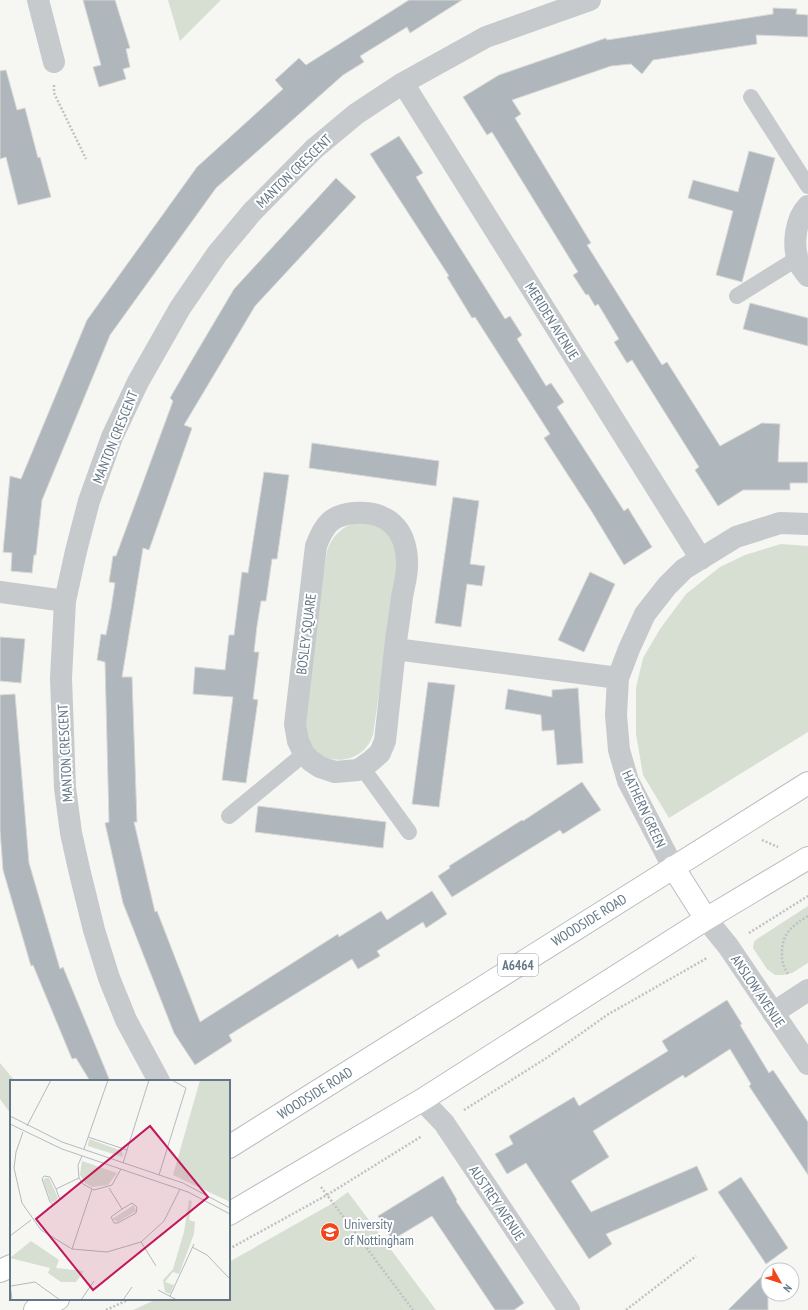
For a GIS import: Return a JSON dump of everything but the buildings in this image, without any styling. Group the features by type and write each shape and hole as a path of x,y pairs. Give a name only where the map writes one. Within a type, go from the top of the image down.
{"main road":[{"name":"WOODSIDE ROAD","path":"230,1146 734,828 808,783"},
{"path":"230,1211 422,1100 706,919 807,859"},
{"path":"673,867 706,919"},
{"path":"0,1271 10,1266"},
{"path":"35,1310 56,1300"}],"street":[{"path":"38,0 54,62"},
{"name":"MANTON CRESCENT","path":"157,1080 126,1020 109,978 94,930 70,833 65,788 61,678 65,600 89,501 112,437 138,382 180,308 217,254 252,212 314,149 356,114 403,83 486,37 590,0"},
{"name":"MERIDEN AVENUE","path":"403,83 700,559"},
{"path":"803,267 795,238 799,221 808,206"},
{"name":"BOSLEY SQUARE","path":"362,512 379,515 393,523 401,534 406,548 407,563 395,649 385,741 380,753 371,761 361,766 358,770 335,772 320,767 304,754 298,741 295,724 316,546 322,532 331,520 343,514 362,512"},
{"name":"HATHERN GREEN","path":"673,867 628,781 620,750 616,715 618,678 629,649 645,614 667,586 684,569 736,537 780,523 808,524"},
{"path":"0,592 65,600"},
{"path":"395,649 618,678"},
{"name":"ANSLOW AVENUE","path":"706,919 728,946 808,1064"},
{"path":"772,1013 805,992"},
{"name":"AUSTREY AVENUE","path":"422,1100 444,1123 569,1310"}],"lane":[{"path":"751,97 808,186"},
{"path":"737,296 803,267"},
{"path":"229,816 304,754"},
{"path":"361,766 409,832"}],"path":[{"path":"54,62 54,93 86,160"},
{"path":"734,828 807,859"},
{"path":"230,1248 327,1195 548,1057 607,1016 728,946 808,896"},
{"path":"805,992 782,965 782,947 785,936 795,924 808,916"},
{"path":"333,1203 413,1310"},
{"path":"626,1310 696,1256"},
{"path":"106,1310 128,1300"}],"shaded area":[{"path":"168,0 221,0 180,41"},
{"path":"358,522 380,526 395,542 397,569 373,735 370,742 362,752 356,756 342,760 327,758 314,750 309,744 303,718 327,551 338,532 347,526"},
{"path":"781,544 808,546 808,732 669,818 643,775 636,734 636,688 643,658 660,629 686,594 720,567 745,555"},
{"path":"808,906 808,963 792,973 775,975 767,969 753,948 754,942"},
{"path":"0,1063 14,1080 10,1080 10,1113 0,1099"},
{"name":"University of Nottingham","path":"348,1192 436,1310 133,1310 155,1300 230,1300 230,1261 333,1203"}],"place":[{"name":"University of Nottingham","path":"330,1232"}]}
